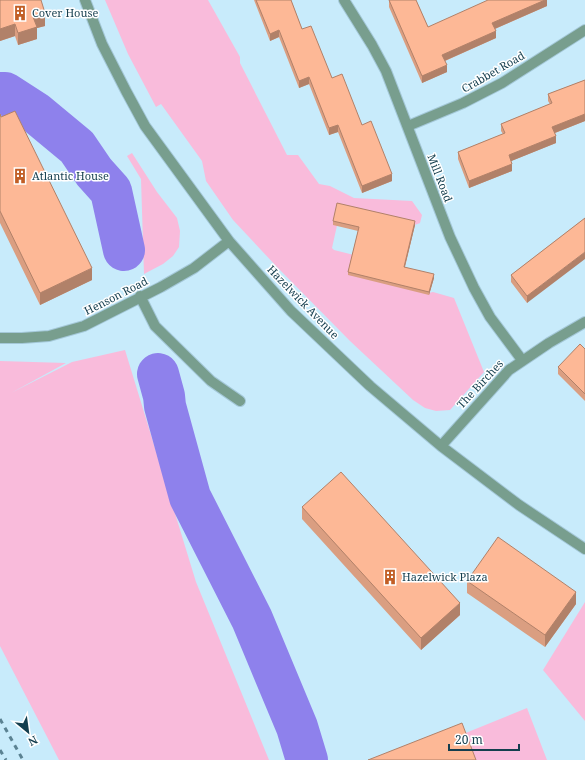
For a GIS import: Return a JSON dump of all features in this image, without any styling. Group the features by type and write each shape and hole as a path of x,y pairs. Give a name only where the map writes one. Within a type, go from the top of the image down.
{"street":[{"name":"Hazelwick Avenue","path":"85,0 102,44 145,126 229,241 291,311 370,386 440,446 519,505 585,548"},
{"name":"Mill Road","path":"344,0 386,71 450,237 474,288 490,317 522,360"},
{"name":"Crabbet Road","path":"408,126 463,103 502,83 585,30"},
{"name":"Henson Road","path":"0,338 49,336 84,326 140,296 161,287 194,268 229,241"},
{"path":"140,296 155,326 211,381 240,401"},
{"name":"The Birches","path":"440,446 509,370 522,360 585,322"}],"shaded area":[{"path":"105,0 208,0 240,57 240,63 287,155 298,155 319,184 330,186 354,198 412,201 422,215 420,223 412,226 340,212 332,248 334,250 354,255 428,293 433,292 454,298 484,372 450,410 436,411 425,408 413,400 350,341 233,220 206,181 202,161 161,104 156,107 128,54"},
{"path":"132,153 157,192 177,218 180,231 179,247 173,256 163,264 144,274 141,179 127,156"},
{"path":"125,350 196,582 269,760 59,760 0,646 0,361 66,363 11,393 72,362"},
{"path":"585,602 585,721 543,670"},
{"path":"527,708 547,760 399,760"}],"building":[{"name":"Cover House","path":"0,0 41,0 45,13 33,17 37,27 18,33 15,24 0,29"},
{"path":"256,0 291,0 302,29 311,26 332,78 342,74 362,125 371,121 392,174 362,186 338,125 329,128 309,77 299,81 279,30 270,34"},
{"path":"389,0 416,0 428,27 488,0 545,0 492,23 496,31 442,55 447,65 422,76"},
{"path":"585,80 585,114 552,127 556,136 509,155 512,164 469,181 458,152 505,133 501,124 552,103 548,94"},
{"name":"Atlantic House","path":"15,111 92,268 40,293 0,211 0,114 1,117"},
{"path":"337,203 415,221 404,267 434,274 429,292 348,272 359,227 333,221"},
{"path":"585,218 585,252 527,296 511,275"},
{"path":"580,344 585,349 585,394 558,367"},
{"name":"Hazelwick Plaza","path":"341,472 460,603 421,638 302,507"},
{"name":"Hazelwick Plaza","path":"498,537 576,592 545,635 467,581"},
{"path":"462,723 476,760 368,760"}],"waterway":[{"path":"0,93 5,93 36,113 77,147 94,172 111,191 124,250"},
{"path":"158,374 165,406 190,497 252,619 297,727 307,760"}],"railway":[{"path":"0,719 23,760"},
{"path":"0,750 6,760"}],"place":[{"name":"Cover House","path":"20,13"},
{"name":"Atlantic House","path":"20,176"},
{"name":"Hazelwick Plaza","path":"390,577"}]}
